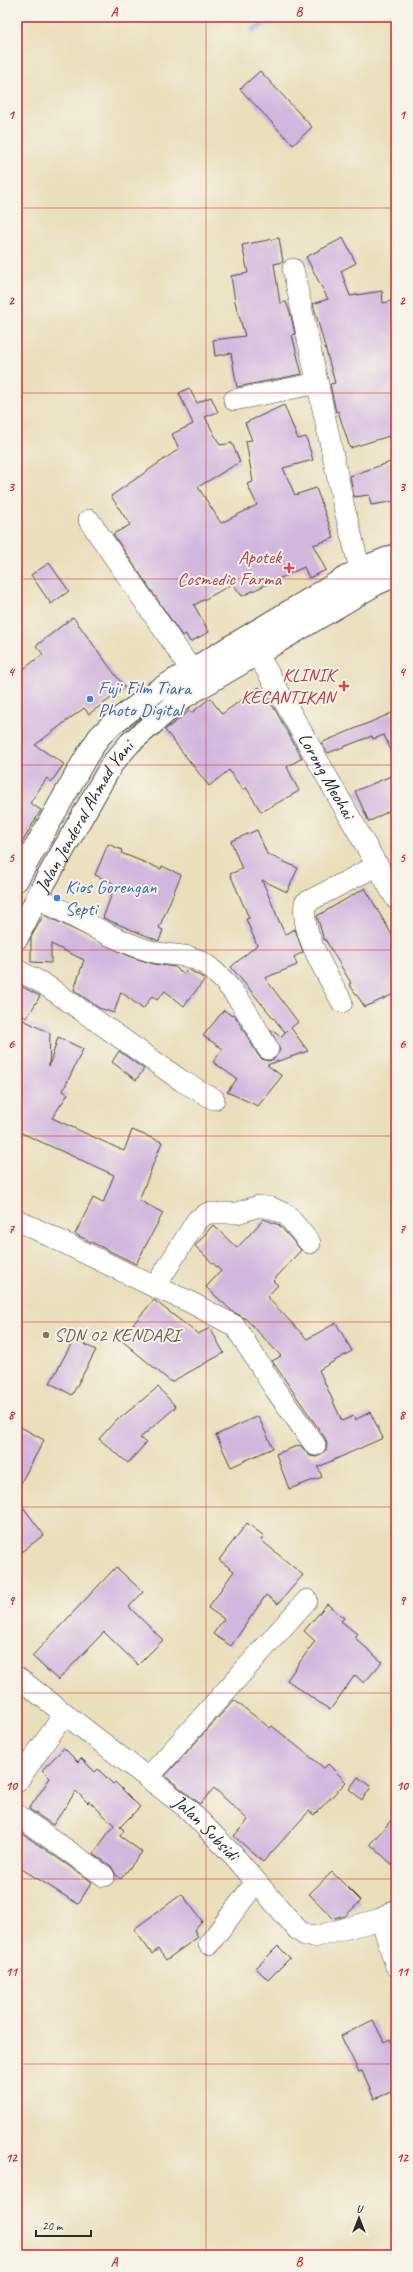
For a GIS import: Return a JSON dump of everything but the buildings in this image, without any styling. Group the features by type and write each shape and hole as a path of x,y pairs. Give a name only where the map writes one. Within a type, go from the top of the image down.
{"highway":[{"name":"Jalan Jenderal Ahmad Yani","path":"17,880 86,757 99,737 137,704 360,569 396,555"},
{"name":"Jalan Jenderal Ahmad Yani","path":"17,938 112,764 130,743 184,697 376,584 396,575"}],"street":[{"path":"293,269 344,508 360,569"},
{"path":"234,400 318,383"},
{"path":"88,520 192,671"},
{"name":"Lorong Meohai","path":"257,653 394,891"},
{"path":"342,1002 309,936 303,914 305,903 378,865"},
{"path":"38,898 139,947 161,954 190,956 204,963 231,988 268,1049"},
{"path":"17,970 44,984 182,1081 214,1099"},
{"path":"155,1287 197,1220 208,1212 237,1213 259,1206 272,1208 286,1215 310,1243"},
{"path":"17,1220 155,1287 188,1301 235,1326 315,1445"},
{"path":"148,1778 306,1600"},
{"name":"Jalan Subsidi","path":"17,1677 66,1713 188,1809 290,1921 305,1935 314,1937 388,1914"},
{"path":"17,1782 66,1713"},
{"path":"17,1815 104,1876"},
{"path":"209,1944 256,1882"},
{"path":"388,1914 396,1966"}],"waterway":[{"path":"253,30 277,17"}],"place":[{"name":"Apotek Cosmedic Farma","path":"289,568"},
{"name":"KLINIK KECANTIKAN","path":"344,686"},
{"name":"Fuji Film Tiara Photo Digital","path":"90,699"},
{"name":"Kios Gorengan Septi","path":"57,898"},
{"name":"SDN 02 KENDARI","path":"46,1335"}]}
